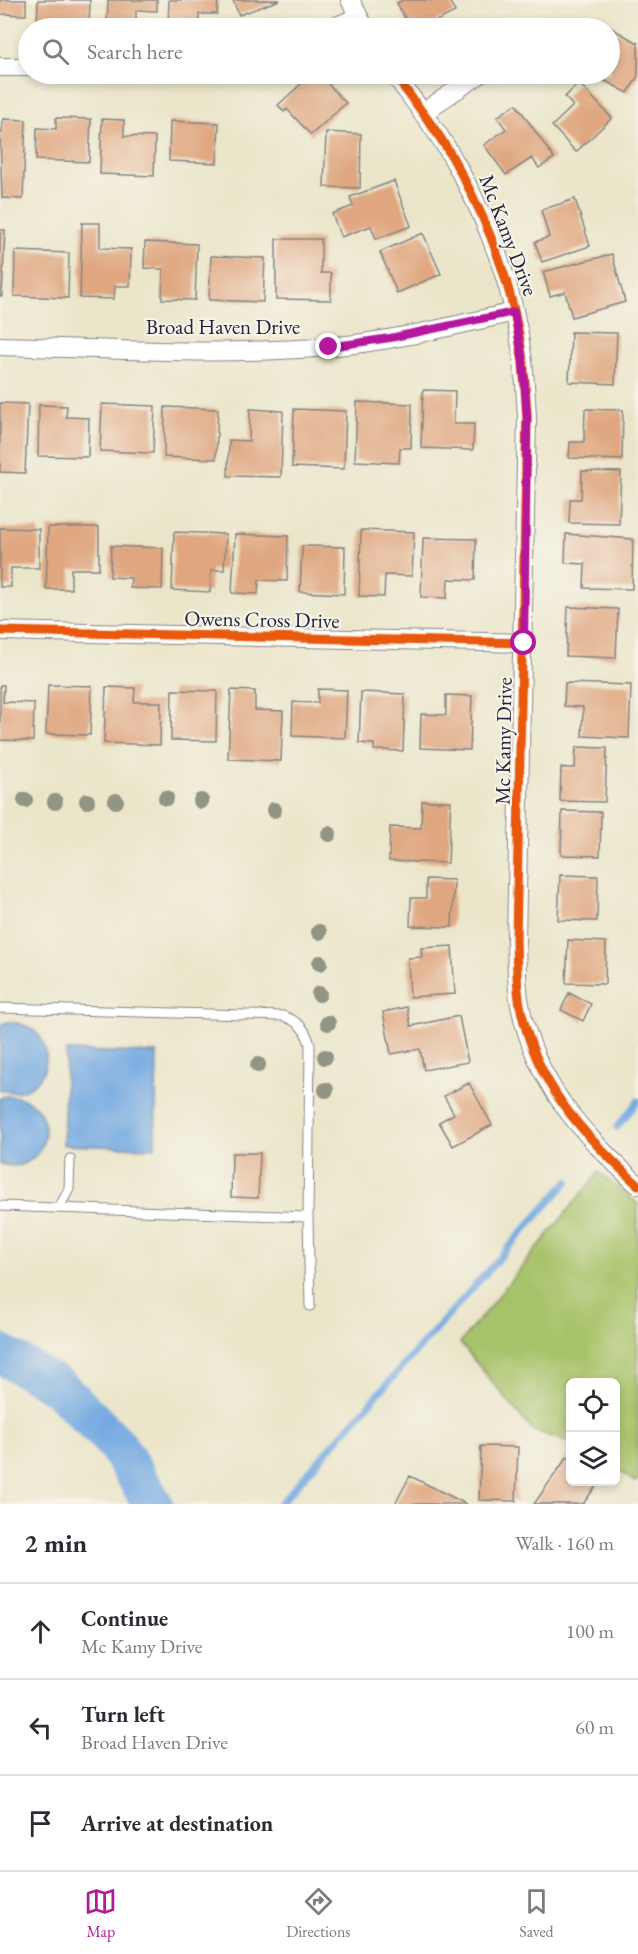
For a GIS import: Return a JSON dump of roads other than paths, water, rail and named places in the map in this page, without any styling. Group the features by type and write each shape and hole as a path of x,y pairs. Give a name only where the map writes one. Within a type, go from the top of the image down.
{"street":[{"path":"350,0 359,18"},
{"path":"0,67 18,67"},
{"name":"Mc Kamy Drive","path":"401,84 456,162 482,215 502,268 514,312 523,361 527,417 516,941 520,1004 530,1043 546,1078 568,1113 595,1145 638,1185"},
{"path":"423,113 465,84"},
{"name":"Broad Haven Drive","path":"0,346 244,352 329,347 400,336 514,312"},
{"name":"Owens Cross Drive","path":"0,631 524,643"}],"lane":[{"path":"0,1008 283,1016 292,1019 304,1030 310,1045 308,1217 310,1306"},
{"path":"59,1209 69,1189 70,1159"},
{"path":"0,1206 308,1217"}],"water":[{"path":"7,1022 26,1026 39,1035 45,1048 46,1062 41,1075 32,1086 18,1091 0,1090 0,1025"},
{"path":"66,1051 157,1053 155,1148 63,1145"},
{"path":"6,1096 25,1099 37,1109 44,1121 45,1135 40,1149 31,1159 18,1165 0,1164 0,1098"}],"waterway":[{"path":"617,1127 638,1101"},
{"path":"280,1504 568,1181"},
{"path":"0,1353 60,1388 116,1444 153,1504"}]}
